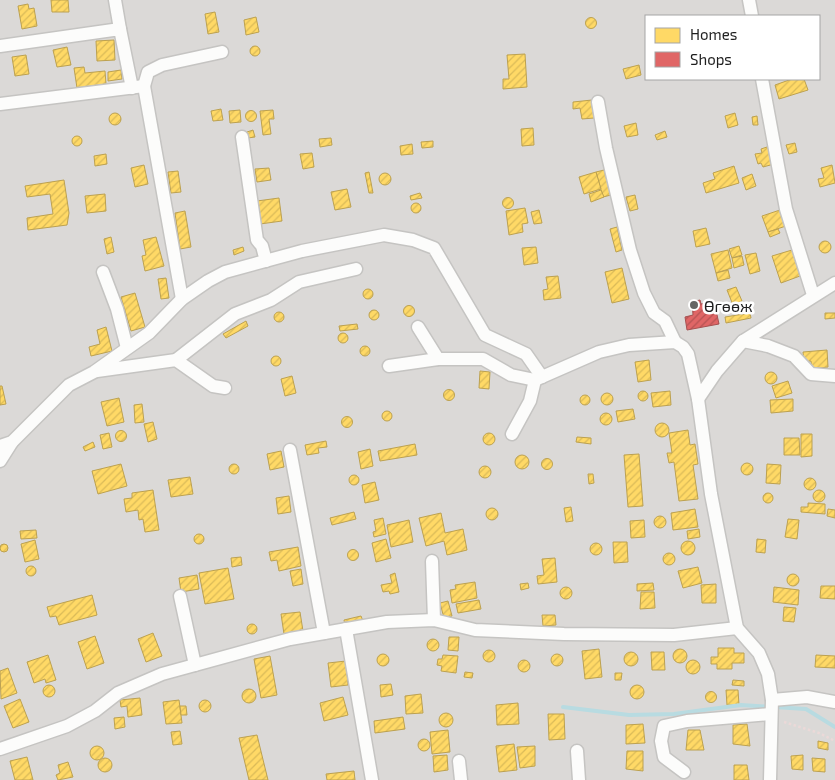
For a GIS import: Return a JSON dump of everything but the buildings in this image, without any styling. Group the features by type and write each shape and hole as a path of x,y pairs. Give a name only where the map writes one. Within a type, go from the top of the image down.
{"street":[{"path":"115,0 120,30 138,87 182,299"},
{"path":"749,0 752,15"},
{"path":"0,46 120,30"},
{"path":"0,104 138,87 148,72 162,65 222,52"},
{"path":"762,80 786,209 813,295"},
{"path":"598,102 606,148 630,250 644,293 654,313 666,321 674,342"},
{"path":"242,137 257,240 262,246 266,261"},
{"path":"0,461 6,444 69,385 94,372 166,318 182,299 225,272 302,251 384,235 413,240 434,248 485,334 526,354 538,379 530,401 512,434"},
{"path":"94,372 176,360 235,314 271,300 299,282 356,269"},
{"path":"103,272 117,309 127,348"},
{"path":"698,399 717,371 743,341 765,329 813,295 835,283"},
{"path":"418,326 438,359"},
{"path":"743,341 768,346 794,356 811,374 835,376"},
{"path":"389,366 438,359 483,359 511,374 538,379 599,352 629,345 674,342 683,347 688,354 698,399 711,494 737,628 759,653 768,674 772,700 770,717 770,780"},
{"path":"176,360 213,386 225,388"},
{"path":"290,450 324,633"},
{"path":"432,561 434,620"},
{"path":"180,596 195,665"},
{"path":"0,749 67,726 95,711 118,693 162,674 252,648 387,622 434,620 475,630 674,636 737,628"},
{"path":"346,629 372,780"},
{"path":"772,700 807,697 835,702"},
{"path":"684,772 664,757 661,741 664,726 687,720 770,717"},
{"path":"577,751 579,780"},
{"path":"459,761 461,780"}],"path":[{"path":"770,717 819,733 835,741"}],"shaded area":[{"path":"0,0 835,0 835,780 0,780"}],"waterway":[{"path":"563,707 629,715 674,714 741,705 806,709 835,727"}],"place":[{"name":"Өгөөж","path":"694,305"}]}
